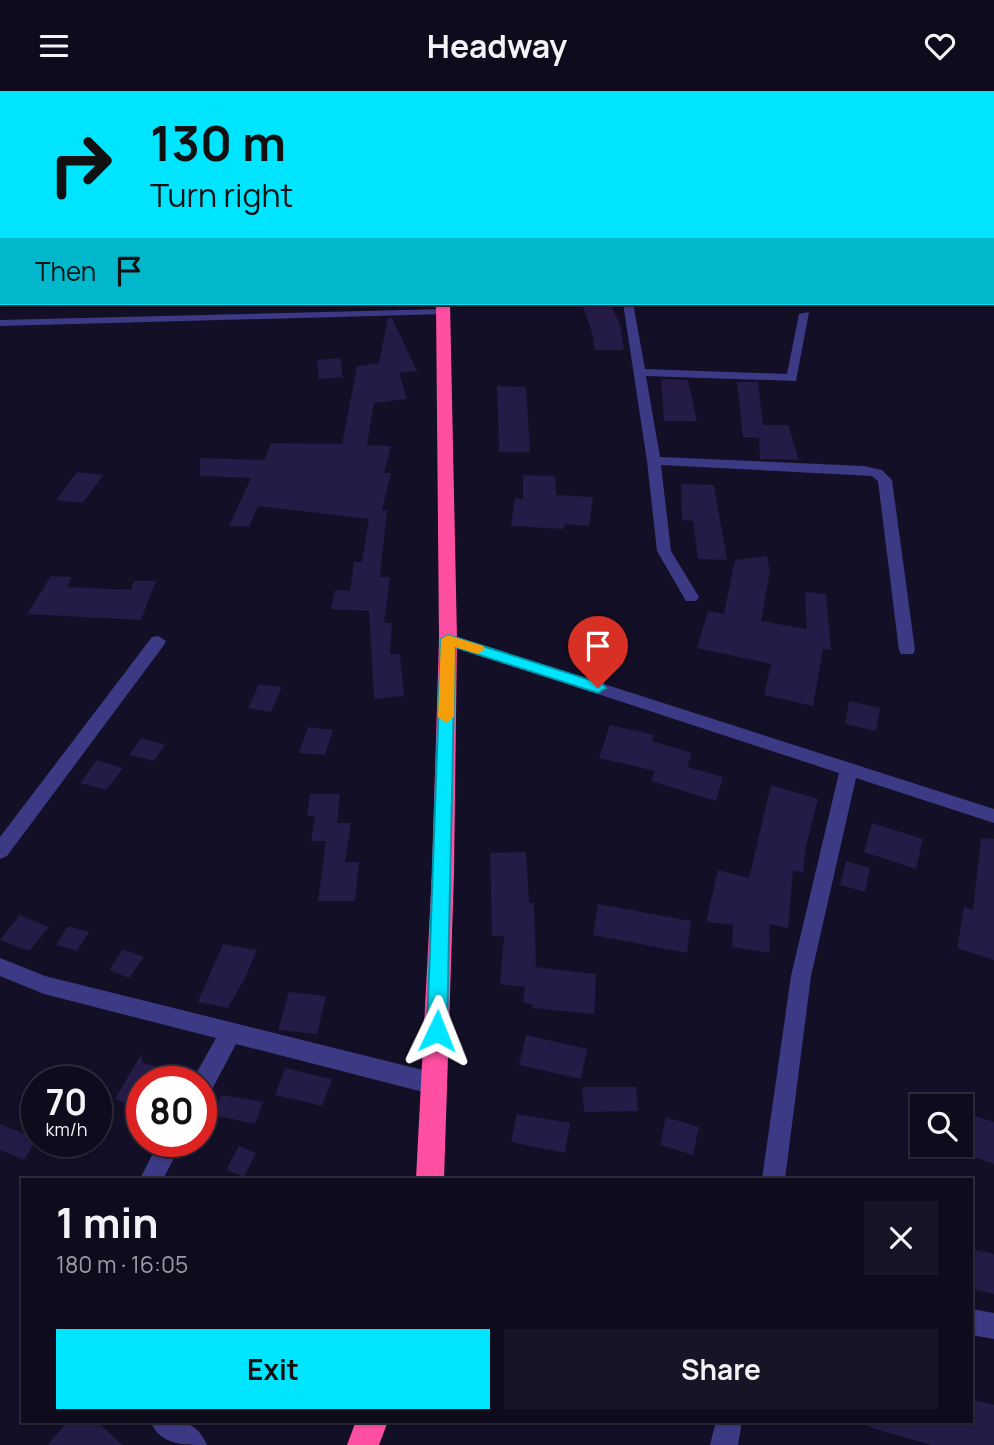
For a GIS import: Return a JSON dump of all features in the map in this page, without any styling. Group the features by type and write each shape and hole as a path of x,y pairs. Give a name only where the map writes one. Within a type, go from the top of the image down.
{"highway":[{"path":"430,1178 448,639 442,308"},
{"path":"363,1445 371,1423"}],"street":[{"path":"261,318 263,305"},
{"path":"628,305 654,461 664,551 691,597"},
{"path":"0,323 110,317 261,318 442,308"},
{"path":"640,372 792,378 805,314"},
{"path":"654,461 864,470 877,473 885,480 907,650"},
{"path":"448,639 994,816"},
{"path":"0,851 158,641"},
{"path":"774,1178 801,976 849,769"},
{"path":"0,967 44,985 435,1084"},
{"path":"212,1066 230,1032"},
{"path":"152,1178 163,1157"},
{"path":"973,1322 994,1326"},
{"path":"166,1423 193,1445"},
{"path":"724,1445 729,1423"}],"building":[{"path":"582,305 611,305 620,325 624,350 595,350 592,332"},
{"path":"388,318 392,318 417,371 399,373 407,399 374,403 367,445 391,446 384,473 391,473 382,510 387,510 380,577 390,577 384,623 392,623 390,654 400,654 404,696 374,699 369,611 331,609 335,590 350,591 354,562 362,562 369,519 258,506 249,527 229,526 251,478 200,476 200,458 264,460 271,443 342,444 357,366 379,363"},
{"path":"340,358 343,377 319,379 317,360"},
{"path":"661,379 688,380 697,421 664,421"},
{"path":"737,382 758,382 763,425 788,425 799,460 760,459 759,438 743,437"},
{"path":"497,386 526,387 530,452 499,452"},
{"path":"77,472 103,475 83,503 56,500"},
{"path":"523,475 555,476 556,495 593,497 589,526 565,524 564,529 511,526 515,498 523,499"},
{"path":"681,484 714,485 727,560 698,559 693,521 682,520"},
{"path":"767,556 770,571 761,621 807,629 805,592 826,594 831,650 823,649 813,706 764,695 771,664 697,648 708,611 724,614 735,560"},
{"path":"51,576 72,577 67,587 131,590 134,581 156,581 141,620 27,614"},
{"path":"259,684 282,687 271,712 248,708"},
{"path":"849,701 880,708 876,731 845,724"},
{"path":"610,725 654,735 652,741 692,753 687,767 723,777 716,801 651,781 655,771 599,758"},
{"path":"308,727 333,730 325,755 299,753"},
{"path":"141,738 165,745 154,761 129,755"},
{"path":"97,760 123,768 106,790 80,783"},
{"path":"771,785 818,799 805,851 803,873 793,870 788,928 769,924 770,953 732,947 733,925 706,922 718,870 749,878"},
{"path":"310,794 340,794 337,823 351,823 345,862 359,862 355,901 318,901 326,841 311,841 315,816 307,816"},
{"path":"872,823 923,839 916,869 864,852"},
{"path":"981,838 994,839 994,960 957,948 964,907 973,910"},
{"path":"526,852 529,903 534,903 536,967 596,974 594,1014 532,1008 533,1004 523,1003 525,987 500,984 504,936 492,936 490,853"},
{"path":"846,861 870,868 865,892 840,885"},
{"path":"598,904 691,921 687,953 593,935"},
{"path":"20,915 49,927 29,951 0,940"},
{"path":"68,926 89,932 77,951 56,945"},
{"path":"223,944 257,950 228,1008 198,1002"},
{"path":"123,949 144,957 129,978 109,970"},
{"path":"289,992 326,996 317,1034 278,1030"},
{"path":"526,1035 587,1049 581,1079 519,1065"},
{"path":"142,1053 142,1062 154,1066 134,1066"},
{"path":"285,1068 332,1079 322,1106 275,1095"},
{"path":"126,1080 126,1103 115,1099"},
{"path":"582,1087 636,1087 638,1111 584,1112"},
{"path":"221,1095 263,1102 255,1124 217,1116"},
{"path":"517,1114 570,1123 565,1153 511,1142"},
{"path":"973,1115 994,1122 994,1164 973,1157"},
{"path":"666,1117 699,1127 693,1155 660,1145"},
{"path":"0,1124 21,1133 21,1157 26,1157 24,1160 0,1150"},
{"path":"239,1146 256,1153 244,1177 226,1170"},
{"path":"973,1249 994,1254 994,1294 973,1289"},
{"path":"973,1400 994,1405 994,1445 932,1445 868,1427 869,1423 973,1423"},
{"path":"65,1423 98,1423 123,1445 48,1445"}],"slow traffic":[{"path":"446,717 448,639 478,649"}],"route":[{"path":"437,1031 448,639 598,688"}]}
